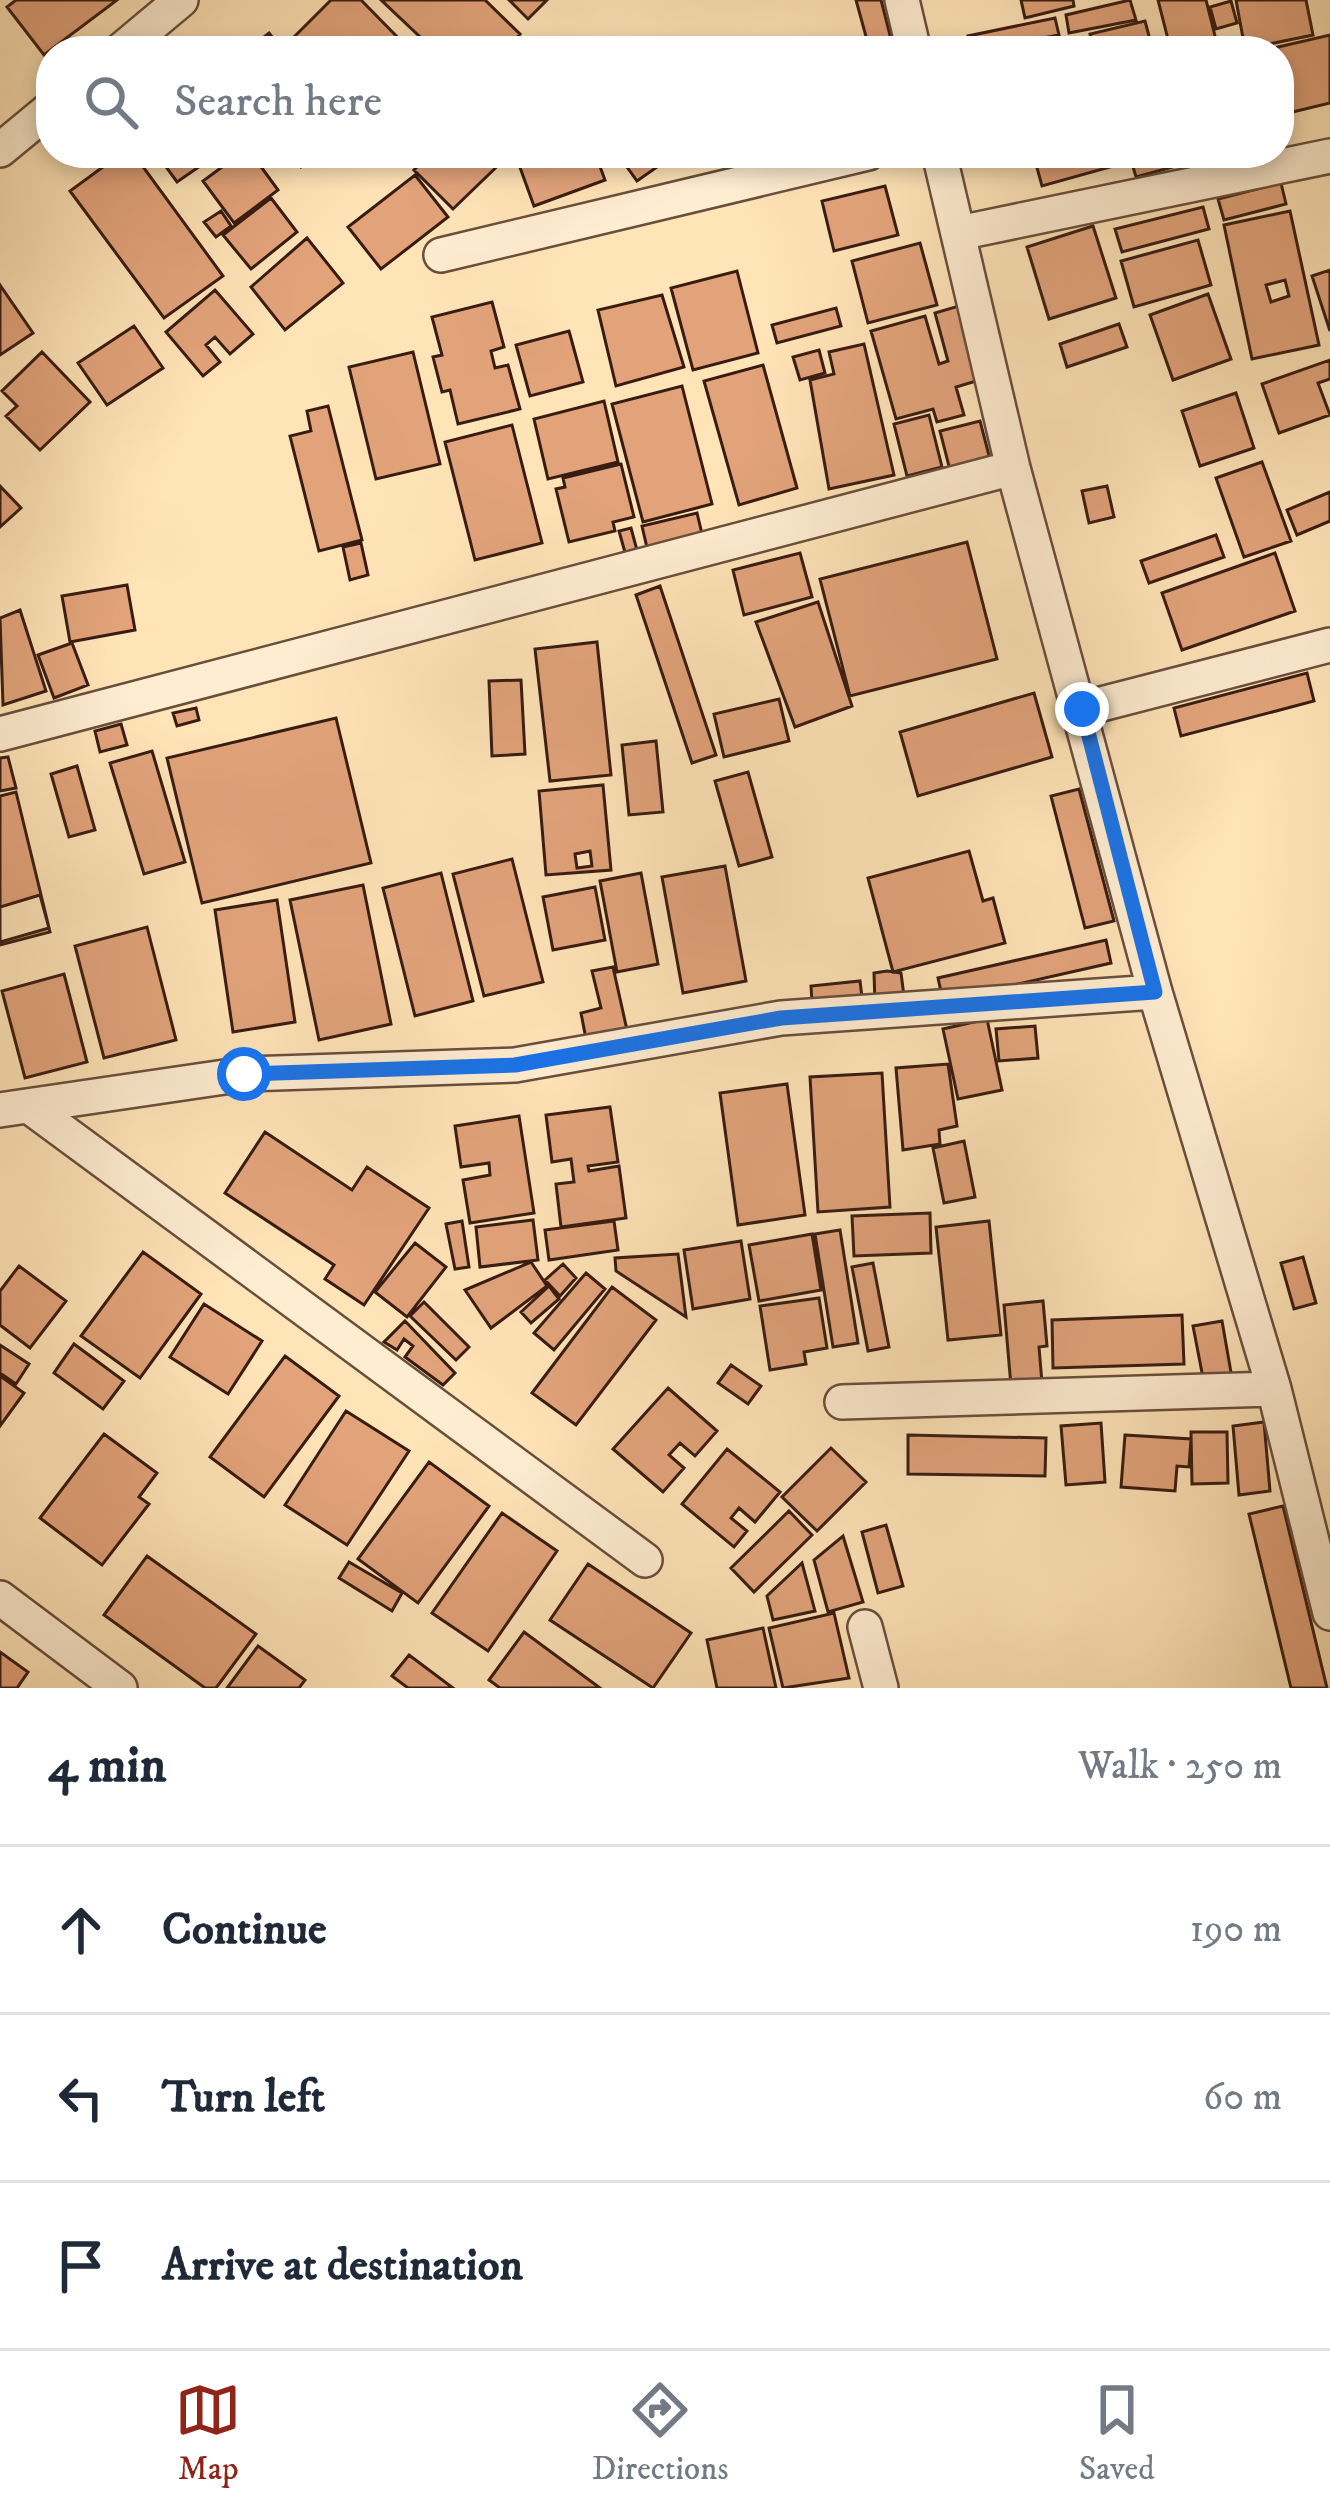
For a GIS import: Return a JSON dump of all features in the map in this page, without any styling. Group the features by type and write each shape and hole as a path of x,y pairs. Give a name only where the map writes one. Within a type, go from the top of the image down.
{"street":[{"path":"137,36 181,0"},
{"path":"902,0 910,36"},
{"path":"0,150 36,120"},
{"path":"1294,163 1330,155"},
{"path":"441,255 805,168"},
{"path":"943,168 1013,468 1155,992 1274,1389 1330,1613"},
{"path":"959,233 1268,168"},
{"path":"0,734 1013,468"},
{"path":"1082,709 1330,645"},
{"path":"15,1108 244,1074 515,1065 781,1018 1155,992"},
{"path":"15,1108 645,1560"},
{"path":"842,1402 1274,1389"},
{"path":"0,1598 120,1688"},
{"path":"866,1627 881,1688"}],"building":[{"path":"16,0 117,0 69,36 36,36 36,45 7,7"},
{"path":"331,0 361,0 396,36 295,36"},
{"path":"381,0 485,0 520,34 518,36 419,36"},
{"path":"509,0 547,0 528,19"},
{"path":"856,0 881,0 890,36 866,36"},
{"path":"1021,0 1073,0 1074,6 1025,18"},
{"path":"1130,0 1136,20 1069,33 1066,15"},
{"path":"1158,0 1206,0 1215,36 1167,36"},
{"path":"1236,0 1306,0 1313,35 1294,39 1243,36"},
{"path":"1231,1 1237,23 1216,29 1210,7"},
{"path":"1055,18 1059,35 1054,36 968,36"},
{"path":"1145,21 1149,36 1090,36"},
{"path":"1330,35 1330,103 1294,112 1294,43"},
{"path":"101,168 144,168 223,276 164,318 70,191"},
{"path":"167,168 197,168 177,182"},
{"path":"221,168 262,168 278,190 234,223 203,181"},
{"path":"416,168 495,168 453,209"},
{"path":"520,168 601,168 605,180 534,206"},
{"path":"628,168 656,168 637,181"},
{"path":"1037,168 1106,168 1042,186"},
{"path":"1133,168 1169,168 1136,177"},
{"path":"415,175 448,217 381,269 348,227"},
{"path":"1281,183 1286,204 1224,220 1218,199"},
{"path":"885,186 898,235 834,251 822,201"},
{"path":"271,198 297,232 251,269 223,235"},
{"path":"1203,207 1209,229 1122,252 1115,229"},
{"path":"221,211 231,226 216,237 204,222"},
{"path":"1290,211 1319,345 1252,359 1224,225","holes":["1285,280 1289,296 1271,302 1266,285"]},
{"path":"1093,226 1116,298 1049,319 1027,247"},
{"path":"307,238 343,283 285,330 251,287"},
{"path":"1198,240 1211,285 1134,307 1121,261"},
{"path":"920,243 937,305 868,323 852,261"},
{"path":"1330,270 1330,331 1312,276"},
{"path":"737,271 758,353 693,370 671,288"},
{"path":"0,285 33,333 0,355"},
{"path":"215,290 253,334 230,354 215,337 206,345 220,362 203,376 166,332"},
{"path":"1208,294 1231,359 1173,380 1150,315"},
{"path":"662,295 684,367 616,386 598,310"},
{"path":"492,302 504,347 491,351 495,368 508,365 520,409 458,424 450,390 442,392 433,357 442,355 432,317"},
{"path":"962,305 983,379 956,387 964,415 937,422 933,409 896,419 871,331 925,316 939,364 948,361 935,313"},
{"path":"836,308 841,326 777,343 772,325"},
{"path":"1119,324 1127,347 1067,367 1060,344"},
{"path":"134,326 163,368 107,405 78,363"},
{"path":"569,331 583,382 530,396 516,345"},
{"path":"864,344 894,475 829,489 810,380 834,374 829,352"},
{"path":"819,350 825,373 800,380 793,357"},
{"path":"42,352 90,402 40,450 6,416 17,406 2,391"},
{"path":"413,352 440,464 376,479 349,367"},
{"path":"1330,360 1330,379 1318,383 1330,415 1279,433 1262,384"},
{"path":"763,365 797,488 739,505 704,381"},
{"path":"682,386 712,504 643,522 612,404"},
{"path":"1236,393 1254,448 1200,466 1182,411"},
{"path":"604,401 618,462 548,479 534,419"},
{"path":"328,406 362,540 319,551 290,436 311,431 307,411"},
{"path":"929,415 942,467 907,476 894,424"},
{"path":"980,421 991,463 951,474 940,431"},
{"path":"512,425 542,543 475,560 445,442"},
{"path":"1262,462 1291,541 1244,557 1216,478"},
{"path":"621,464 634,517 613,522 615,531 569,542 556,489 565,487 563,478"},
{"path":"0,486 21,508 0,527"},
{"path":"1107,486 1114,517 1089,523 1082,491"},
{"path":"1330,492 1330,521 1297,535 1287,510"},
{"path":"697,513 703,538 648,552 642,526"},
{"path":"631,528 638,554 626,556 619,531"},
{"path":"1216,535 1224,557 1149,583 1141,561"},
{"path":"967,542 997,659 850,696 820,579"},
{"path":"361,543 368,575 350,580 343,547"},
{"path":"800,553 812,597 744,615 733,570"},
{"path":"1275,553 1295,611 1182,650 1162,593"},
{"path":"127,585 135,630 70,642 62,596"},
{"path":"660,586 716,755 692,763 636,595"},
{"path":"818,602 852,706 795,727 756,622"},
{"path":"20,610 46,691 3,705 0,618"},
{"path":"597,642 611,775 550,781 535,649"},
{"path":"72,643 88,685 54,698 38,655"},
{"path":"1307,673 1314,701 1181,736 1174,708"},
{"path":"521,680 525,754 492,756 489,681"},
{"path":"1034,693 1052,757 918,796 900,732"},
{"path":"779,699 789,741 724,757 714,714"},
{"path":"196,708 199,720 177,726 173,713"},
{"path":"336,718 371,863 202,903 167,758"},
{"path":"121,724 127,745 100,752 95,731"},
{"path":"656,741 663,812 629,815 622,745"},
{"path":"152,751 185,862 144,874 110,763"},
{"path":"8,757 16,788 0,791 0,758"},
{"path":"77,766 95,830 69,837 51,774"},
{"path":"748,772 772,857 739,866 715,781"},
{"path":"603,785 611,870 546,875 539,791","holes":["590,851 592,866 577,868 575,854"]},
{"path":"1079,789 1114,921 1085,928 1051,796"},
{"path":"16,792 50,932 0,945 0,796"},
{"path":"969,851 983,901 993,898 1005,943 893,972 868,878"},
{"path":"512,859 543,982 484,996 453,874"},
{"path":"725,866 746,981 683,993 662,877"},
{"path":"441,873 473,1001 415,1016 383,888"},
{"path":"641,873 658,964 617,972 600,881"},
{"path":"363,885 391,1024 319,1040 290,900"},
{"path":"595,887 605,940 553,950 543,897"},
{"path":"40,895 49,928 0,942 0,907"},
{"path":"277,900 295,1022 233,1032 215,910"},
{"path":"147,927 176,1040 104,1058 75,946"},
{"path":"1106,940 1111,963 943,1001 938,978"},
{"path":"613,967 627,1030 586,1039 581,1013 601,1008 592,971"},
{"path":"874,973 901,973 904,996 875,1003"},
{"path":"64,974 87,1062 25,1078 2,991"},
{"path":"860,981 862,997 812,1002 811,986"},
{"path":"987,1019 1002,1090 958,1099 943,1029"},
{"path":"1035,1026 1038,1058 999,1061 996,1029"},
{"path":"948,1064 957,1126 939,1130 940,1144 903,1150 896,1068"},
{"path":"882,1073 890,1207 818,1212 810,1077"},
{"path":"787,1084 805,1215 738,1225 720,1093"},
{"path":"610,1107 618,1162 588,1166 589,1171 619,1166 626,1218 561,1227 556,1184 574,1182 571,1159 552,1162 546,1115"},
{"path":"519,1116 534,1213 470,1223 463,1180 490,1175 489,1163 461,1167 455,1126"},
{"path":"265,1132 352,1190 367,1167 429,1208 364,1305 325,1279 334,1265 225,1193"},
{"path":"964,1141 975,1197 944,1203 933,1148"},
{"path":"930,1213 931,1253 854,1256 852,1216"},
{"path":"533,1220 538,1260 480,1267 476,1227"},
{"path":"462,1221 469,1267 455,1269 446,1224"},
{"path":"614,1221 618,1250 549,1260 545,1230"},
{"path":"989,1221 1001,1335 948,1340 936,1227"},
{"path":"840,1230 858,1343 833,1347 815,1234"},
{"path":"812,1234 821,1290 759,1301 749,1245"},
{"path":"741,1241 750,1299 693,1309 684,1250"},
{"path":"415,1243 446,1267 407,1317 375,1292"},
{"path":"143,1252 201,1294 140,1378 81,1336"},
{"path":"678,1254 686,1317 616,1271 615,1258"},
{"path":"1303,1257 1316,1303 1294,1309 1281,1263"},
{"path":"531,1262 547,1286 491,1328 465,1290"},
{"path":"873,1263 889,1347 868,1351 852,1267"},
{"path":"563,1264 576,1278 560,1296 545,1280"},
{"path":"19,1266 66,1301 30,1348 0,1325 0,1291"},
{"path":"586,1273 605,1289 554,1350 534,1333"},
{"path":"549,1286 559,1299 531,1323 521,1312"},
{"path":"612,1287 656,1320 576,1425 532,1393"},
{"path":"819,1298 827,1348 804,1352 806,1364 770,1370 760,1306"},
{"path":"1043,1301 1047,1346 1039,1347 1042,1383 1011,1386 1004,1305"},
{"path":"424,1302 469,1347 456,1360 410,1316"},
{"path":"204,1304 262,1341 228,1394 170,1357"},
{"path":"1182,1315 1184,1364 1053,1368 1052,1320"},
{"path":"405,1321 455,1373 443,1385 405,1357 413,1346 404,1339 397,1350 384,1342"},
{"path":"1222,1321 1232,1378 1204,1383 1193,1326"},
{"path":"74,1344 124,1381 103,1409 54,1373"},
{"path":"0,1345 29,1364 16,1384 0,1373"},
{"path":"285,1356 339,1396 264,1497 210,1457"},
{"path":"731,1365 761,1386 748,1404 718,1383"},
{"path":"0,1376 24,1393 0,1426"},
{"path":"668,1388 717,1431 695,1456 680,1443 669,1455 684,1468 663,1492 613,1449"},
{"path":"346,1411 409,1451 347,1545 285,1505"},
{"path":"1264,1422 1270,1491 1239,1495 1233,1426"},
{"path":"1101,1423 1105,1482 1066,1485 1061,1426"},
{"path":"1191,1432 1227,1432 1228,1483 1192,1484"},
{"path":"104,1434 157,1473 139,1497 149,1504 102,1565 40,1518"},
{"path":"908,1435 1046,1438 1045,1476 908,1474"},
{"path":"1125,1435 1191,1439 1189,1467 1177,1466 1175,1491 1121,1487"},
{"path":"831,1448 866,1482 817,1531 782,1497"},
{"path":"727,1449 780,1492 755,1522 739,1508 731,1518 747,1531 734,1547 682,1504"},
{"path":"429,1462 489,1506 418,1603 358,1559"},
{"path":"1283,1506 1327,1688 1291,1688 1249,1514"},
{"path":"789,1511 812,1535 754,1592 731,1568"},
{"path":"502,1513 557,1551 488,1651 432,1613"},
{"path":"886,1525 903,1586 878,1593 862,1532"},
{"path":"843,1536 863,1602 828,1612 814,1560"},
{"path":"147,1556 256,1634 216,1688 205,1688 104,1615"},
{"path":"349,1562 402,1593 392,1611 339,1578"},
{"path":"802,1563 815,1611 773,1620 767,1596"},
{"path":"588,1564 691,1633 653,1688 550,1620"},
{"path":"834,1613 849,1678 783,1688 769,1628"},
{"path":"763,1628 776,1688 717,1688 707,1640"},
{"path":"524,1632 600,1688 500,1688 489,1680"},
{"path":"258,1646 305,1680 299,1688 227,1688"},
{"path":"0,1652 28,1672 17,1688 0,1688"},
{"path":"409,1655 453,1688 408,1688 392,1676"}],"route":[{"path":"244,1074 515,1065 781,1018 1155,992 1082,709"}]}
